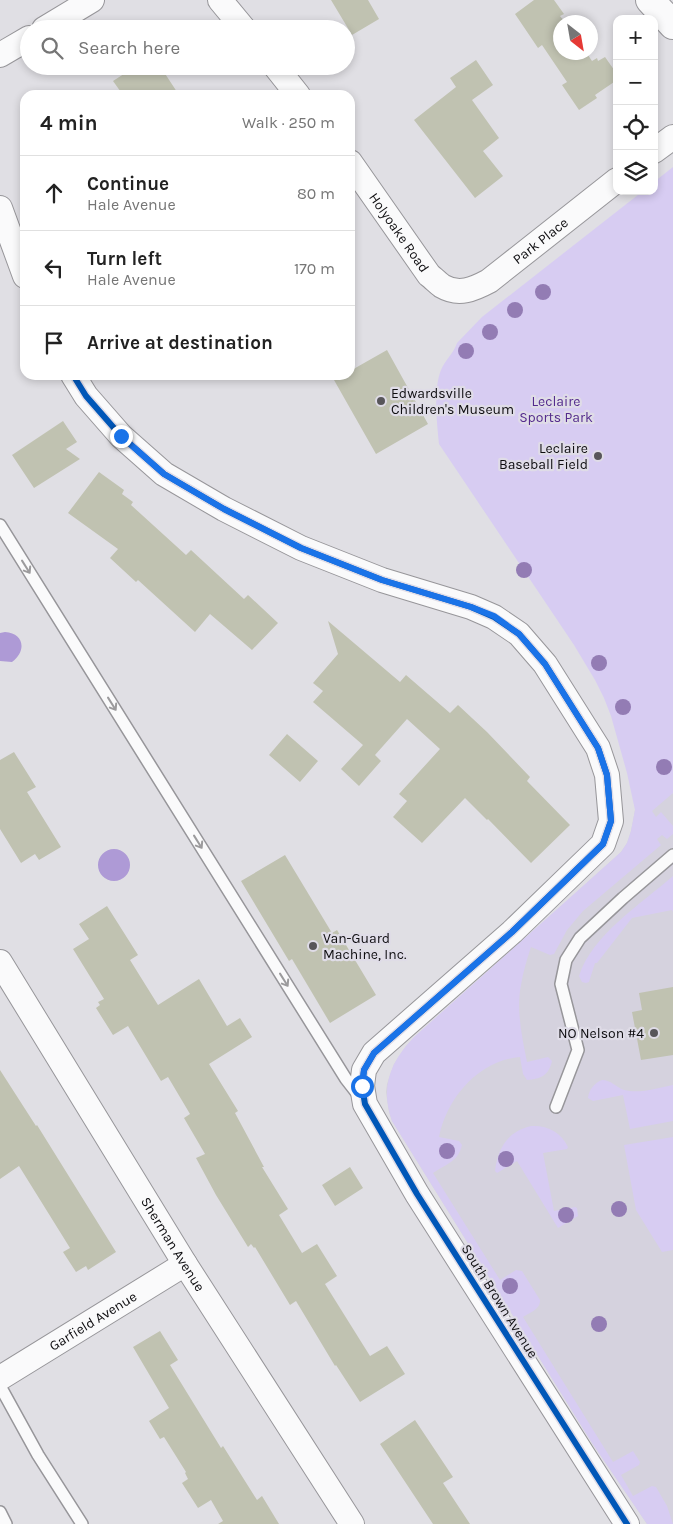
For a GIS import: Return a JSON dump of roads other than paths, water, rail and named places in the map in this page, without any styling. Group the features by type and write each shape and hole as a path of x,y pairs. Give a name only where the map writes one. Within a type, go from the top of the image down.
{"main road":[{"path":"650,0 673,26"}],"street":[{"path":"59,20 92,0"},
{"path":"220,0 237,20"},
{"path":"0,55 20,43"},
{"path":"282,75 294,90"},
{"path":"655,150 673,137"},
{"name":"Holyoake Road","path":"355,169 429,275 442,286 459,291"},
{"name":"Park Place","path":"459,291 474,289 489,281 613,183"},
{"path":"0,208 20,262"},
{"path":"76,380 86,396 121,436 164,474 224,509 301,548 382,580 494,616 519,634 545,664 598,748 607,775 611,821 603,844 512,932 374,1053 364,1070 363,1095"},
{"name":"Sherman Avenue","path":"0,962 185,1264 352,1524"},
{"name":"South Brown Avenue","path":"363,1095 422,1202 627,1524"},
{"name":"Garfield Avenue","path":"0,1378 185,1264"}],"lane":[{"path":"0,525 346,1079 363,1095"},
{"path":"556,1107 578,1050 560,984 566,960 580,938 622,898 673,855"},
{"path":"0,1386 38,1455 82,1524"},
{"path":"0,1512 6,1524"}],"place":[{"name":"Edwardsville Children's Museum","path":"381,401"},
{"name":"Leclaire Baseball Field","path":"598,456"},
{"name":"Van-Guard Machine, Inc.","path":"313,946"},
{"name":"NO Nelson #4","path":"654,1033"}],"park label":[{"name":"Leclaire Sports Park","path":"556,410"}]}
